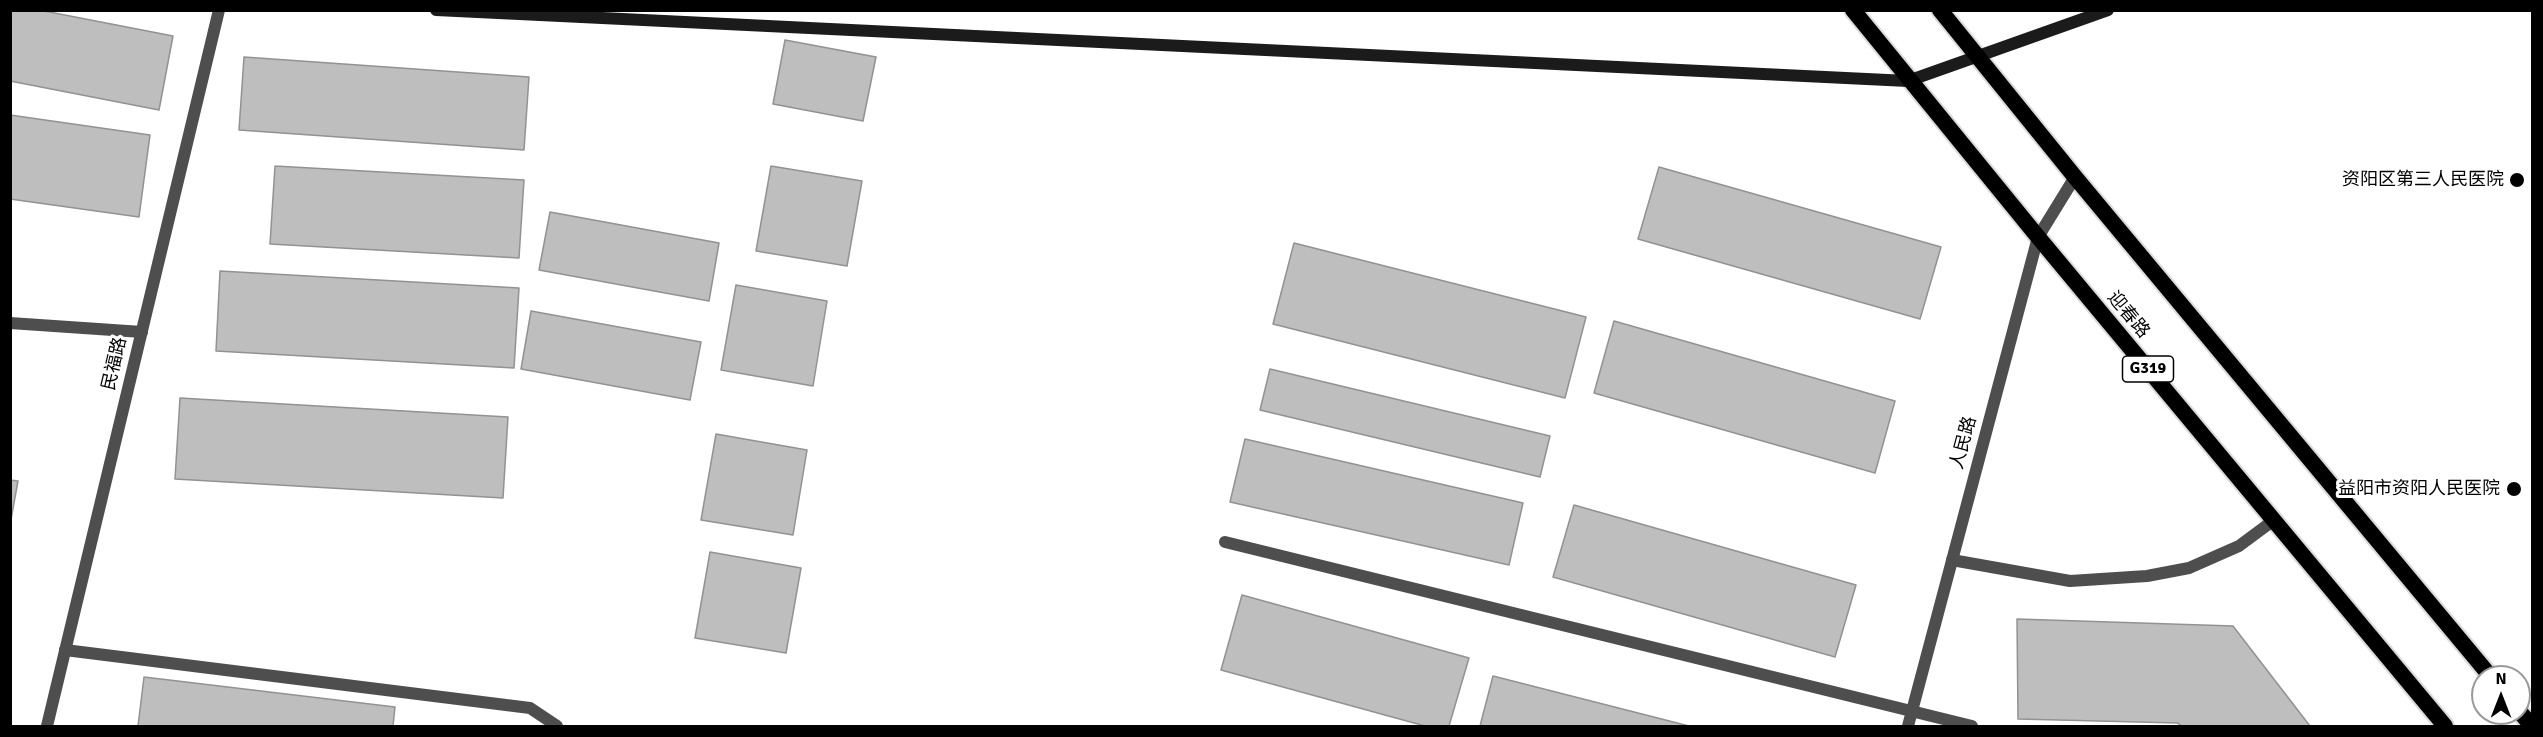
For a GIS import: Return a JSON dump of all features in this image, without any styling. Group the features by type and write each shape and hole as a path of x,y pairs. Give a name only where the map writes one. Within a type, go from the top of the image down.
{"highway":[{"name":"迎春路","path":"1852,10 1908,81 2445,726"},
{"path":"1940,10 2075,177 2481,665"}],"main road":[{"path":"436,10 1908,81 2108,10"}],"street":[{"name":"民福路","path":"47,726 219,10"},
{"name":"人民路","path":"1908,726 2038,237 2075,177"},
{"path":"10,322 142,332"},
{"path":"1952,560 2070,581 2147,576 2188,568 2240,546 2274,520"},
{"path":"1225,542 1972,726"},
{"path":"65,650 531,708 557,726"}],"building":[{"path":"10,10 39,10 173,36 159,110 10,81"},
{"path":"785,40 876,57 863,121 773,104"},
{"path":"244,57 529,77 524,150 239,130"},
{"path":"10,115 150,135 139,217 10,199"},
{"path":"275,166 524,180 519,258 270,244"},
{"path":"771,166 862,181 847,266 756,251"},
{"path":"1659,167 1941,247 1920,319 1638,239"},
{"path":"550,212 719,243 709,301 539,270"},
{"path":"1294,243 1586,317 1565,398 1273,324"},
{"path":"220,271 519,288 514,368 216,351"},
{"path":"736,285 827,301 813,386 721,370"},
{"path":"531,311 701,342 690,400 521,369"},
{"path":"1614,321 1895,401 1875,473 1594,393"},
{"path":"1270,369 1550,436 1540,477 1260,410"},
{"path":"180,398 508,417 503,498 175,479"},
{"path":"716,434 807,450 793,535 701,520"},
{"path":"1245,439 1523,503 1509,565 1230,502"},
{"path":"10,480 18,481 10,525"},
{"path":"1574,505 1856,585 1835,657 1553,577"},
{"path":"710,552 801,568 786,653 695,638"},
{"path":"1242,595 1469,658 1449,726 1425,726 1221,670"},
{"path":"2017,619 2233,626 2310,726 2181,726 2178,723 2018,719"},
{"path":"1493,676 1689,726 1480,726"},
{"path":"144,677 395,707 393,726 138,726"}],"place":[{"name":"资阳区第三人民医院","path":"2517,180"},
{"name":"益阳市资阳人民医院","path":"2514,489"}]}
